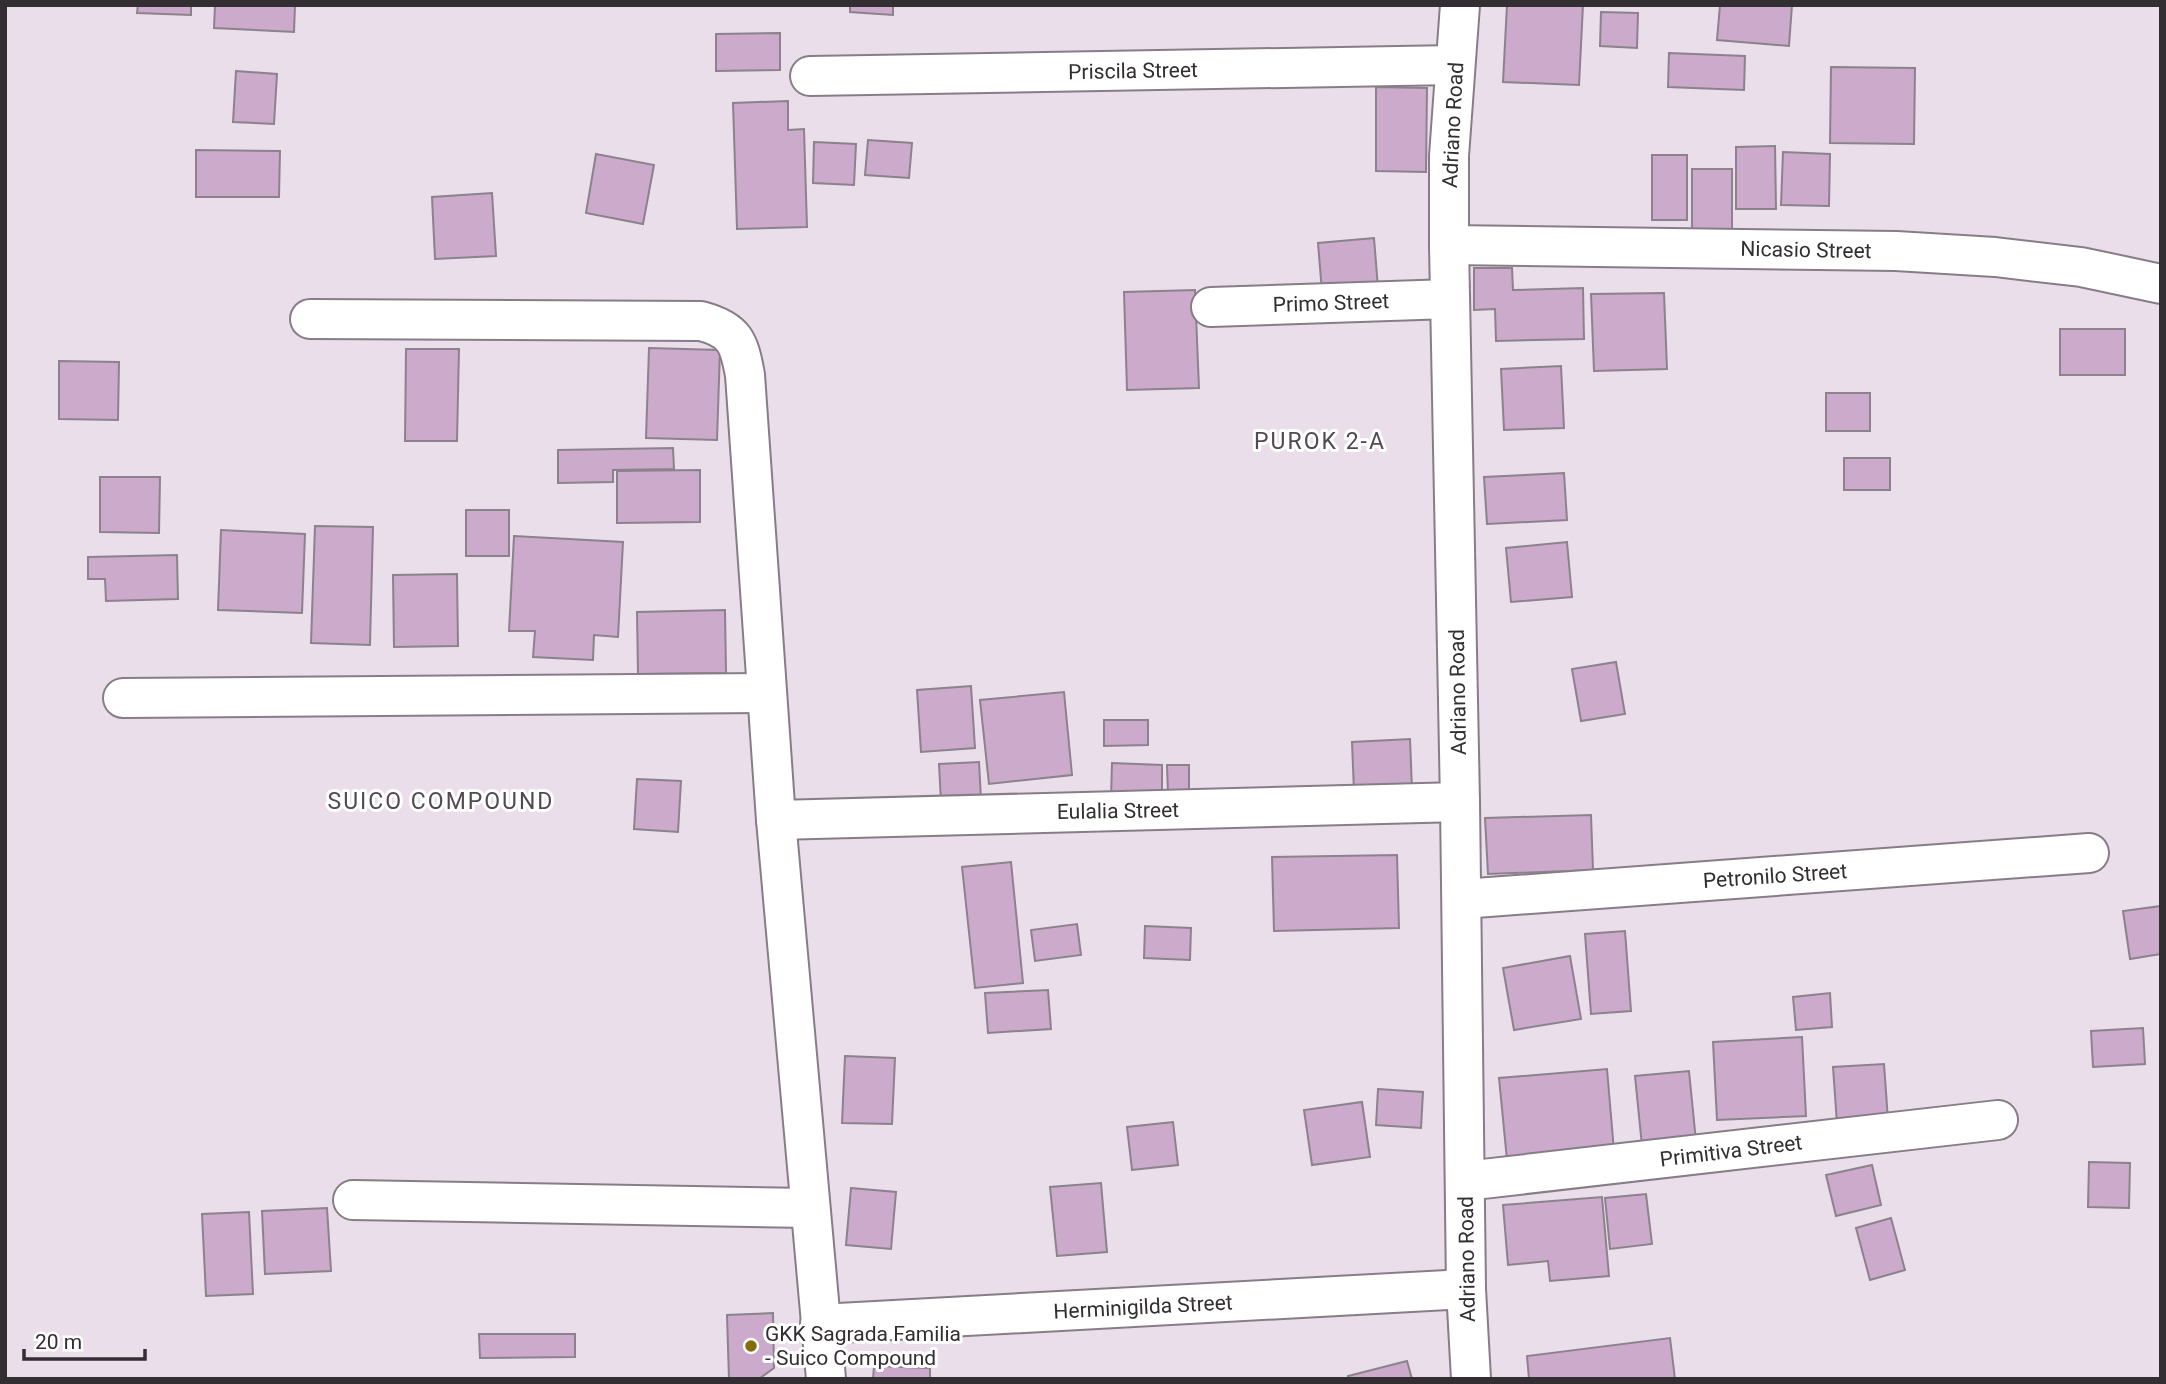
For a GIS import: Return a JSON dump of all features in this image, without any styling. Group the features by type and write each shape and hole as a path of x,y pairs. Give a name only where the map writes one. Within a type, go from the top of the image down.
{"street":[{"name":"Adriano Road","path":"1460,5 1449,156 1449,244 1462,899 1466,1289 1471,1379"},
{"name":"Priscila Street","path":"810,76 1455,65"},
{"name":"Nicasio Street","path":"1449,244 1896,251 1995,257 2081,267 2161,284"},
{"name":"Primo Street","path":"1211,307 1450,299"},
{"path":"310,319 701,321 719,326 734,337 741,351 745,374 776,820 826,1379"},
{"path":"123,698 767,693"},
{"name":"Eulalia Street","path":"776,820 1460,802"},
{"name":"Petronilo Street","path":"1462,899 2089,853"},
{"name":"Primitiva Street","path":"1465,1181 1998,1120"},
{"path":"353,1200 809,1208"},
{"name":"Herminigilda Street","path":"820,1325 1466,1289"}],"building":[{"path":"138,5 191,5 191,15 137,13"},
{"path":"215,5 295,5 294,32 214,28"},
{"path":"850,5 893,5 893,15 850,12"},
{"path":"1507,5 1583,5 1579,85 1503,82"},
{"path":"1720,5 1792,5 1789,46 1717,40"},
{"path":"1601,12 1638,13 1637,48 1600,46"},
{"path":"780,33 780,70 716,71 716,34"},
{"path":"1669,53 1745,56 1744,90 1668,87"},
{"path":"1831,67 1915,68 1914,144 1830,143"},
{"path":"236,71 277,74 274,124 233,122"},
{"path":"1376,87 1427,88 1426,172 1376,171"},
{"path":"788,101 788,130 804,129 807,227 737,229 733,103"},
{"path":"868,140 912,143 909,178 865,175"},
{"path":"814,142 856,144 854,185 813,183"},
{"path":"1775,146 1776,209 1736,209 1736,147"},
{"path":"196,150 280,151 279,197 196,197"},
{"path":"1783,152 1830,154 1829,206 1781,205"},
{"path":"596,154 654,165 643,224 586,213"},
{"path":"1652,155 1687,155 1687,220 1652,220"},
{"path":"1692,169 1732,169 1732,229 1692,229"},
{"path":"492,193 496,256 435,259 432,197"},
{"path":"1374,238 1378,288 1322,292 1318,243"},
{"path":"1474,268 1512,268 1513,290 1583,288 1584,339 1496,341 1495,309 1474,310"},
{"path":"1195,290 1199,388 1127,390 1124,292"},
{"path":"1664,293 1667,369 1594,371 1591,294"},
{"path":"2060,329 2125,329 2125,375 2060,375"},
{"path":"649,348 720,350 717,440 646,438"},
{"path":"406,349 459,349 457,441 405,441"},
{"path":"59,361 119,362 118,420 59,419"},
{"path":"1561,366 1564,428 1504,430 1501,369"},
{"path":"1826,393 1870,393 1870,431 1826,431"},
{"path":"673,448 674,469 613,470 613,482 558,483 558,450"},
{"path":"1844,458 1890,458 1890,490 1844,490"},
{"path":"700,470 700,522 617,523 617,471"},
{"path":"1564,473 1567,520 1487,524 1484,477"},
{"path":"100,477 160,477 159,533 100,532"},
{"path":"466,510 509,510 509,556 466,556"},
{"path":"315,526 373,527 370,645 311,643"},
{"path":"221,530 305,534 302,613 218,610"},
{"path":"514,536 623,542 618,637 594,635 593,660 533,657 535,631 509,631"},
{"path":"1567,542 1572,597 1511,602 1506,548"},
{"path":"177,555 178,599 106,601 105,579 88,579 88,557"},
{"path":"457,574 458,646 394,647 393,575"},
{"path":"725,610 726,673 638,674 637,612"},
{"path":"1616,662 1625,714 1581,721 1572,669"},
{"path":"971,686 975,748 921,752 917,690"},
{"path":"1064,692 1072,775 989,784 980,700"},
{"path":"1104,720 1148,720 1148,745 1104,746"},
{"path":"1410,739 1412,790 1354,792 1352,742"},
{"path":"979,762 981,799 941,802 939,764"},
{"path":"1112,763 1162,765 1162,798 1111,798"},
{"path":"1167,765 1189,765 1189,793 1168,794"},
{"path":"637,779 681,781 678,832 634,829"},
{"path":"1591,815 1593,870 1488,874 1485,818"},
{"path":"1397,855 1399,928 1274,931 1272,857"},
{"path":"1011,862 1023,983 975,988 962,867"},
{"path":"2161,906 2161,954 2130,959 2123,911"},
{"path":"1077,924 1081,955 1035,961 1031,930"},
{"path":"1145,926 1191,928 1190,960 1144,958"},
{"path":"1625,931 1631,1011 1591,1014 1585,934"},
{"path":"1570,956 1581,1019 1514,1030 1503,968"},
{"path":"1048,990 1051,1029 988,1033 985,993"},
{"path":"1830,993 1832,1027 1796,1030 1793,997"},
{"path":"2143,1028 2145,1064 2093,1067 2091,1031"},
{"path":"1802,1037 1806,1116 1717,1120 1713,1042"},
{"path":"845,1056 895,1058 892,1124 842,1123"},
{"path":"1884,1064 1888,1120 1837,1124 1833,1067"},
{"path":"1607,1069 1614,1151 1507,1160 1499,1078"},
{"path":"1689,1071 1696,1141 1642,1146 1635,1076"},
{"path":"1378,1089 1423,1092 1421,1128 1376,1125"},
{"path":"1362,1102 1370,1157 1312,1165 1304,1110"},
{"path":"1173,1122 1178,1165 1132,1170 1127,1127"},
{"path":"2089,1162 2130,1163 2129,1208 2088,1207"},
{"path":"1872,1165 1881,1205 1836,1216 1826,1175"},
{"path":"1101,1183 1107,1252 1057,1256 1050,1187"},
{"path":"851,1188 896,1192 891,1249 846,1245"},
{"path":"1646,1194 1652,1244 1610,1249 1605,1198"},
{"path":"1602,1197 1609,1276 1550,1281 1548,1261 1508,1265 1503,1205"},
{"path":"327,1208 331,1271 265,1274 262,1211"},
{"path":"249,1212 253,1294 206,1296 202,1214"},
{"path":"1891,1218 1905,1270 1870,1280 1856,1228"},
{"path":"773,1313 774,1368 759,1379 729,1379 727,1315"},
{"path":"479,1334 575,1334 575,1357 480,1358"},
{"path":"1670,1338 1675,1379 1529,1379 1527,1356"},
{"path":"1407,1361 1412,1379 1348,1379 1348,1376"},
{"path":"874,1366 930,1368 930,1379 873,1379"}],"place":[{"name":"GKK Sagrada Familia - Suico Compound","path":"751,1346"}],"district":[{"name":"PUROK 2-A","path":"1320,441"},
{"name":"SUICO COMPOUND","path":"441,801"}]}
